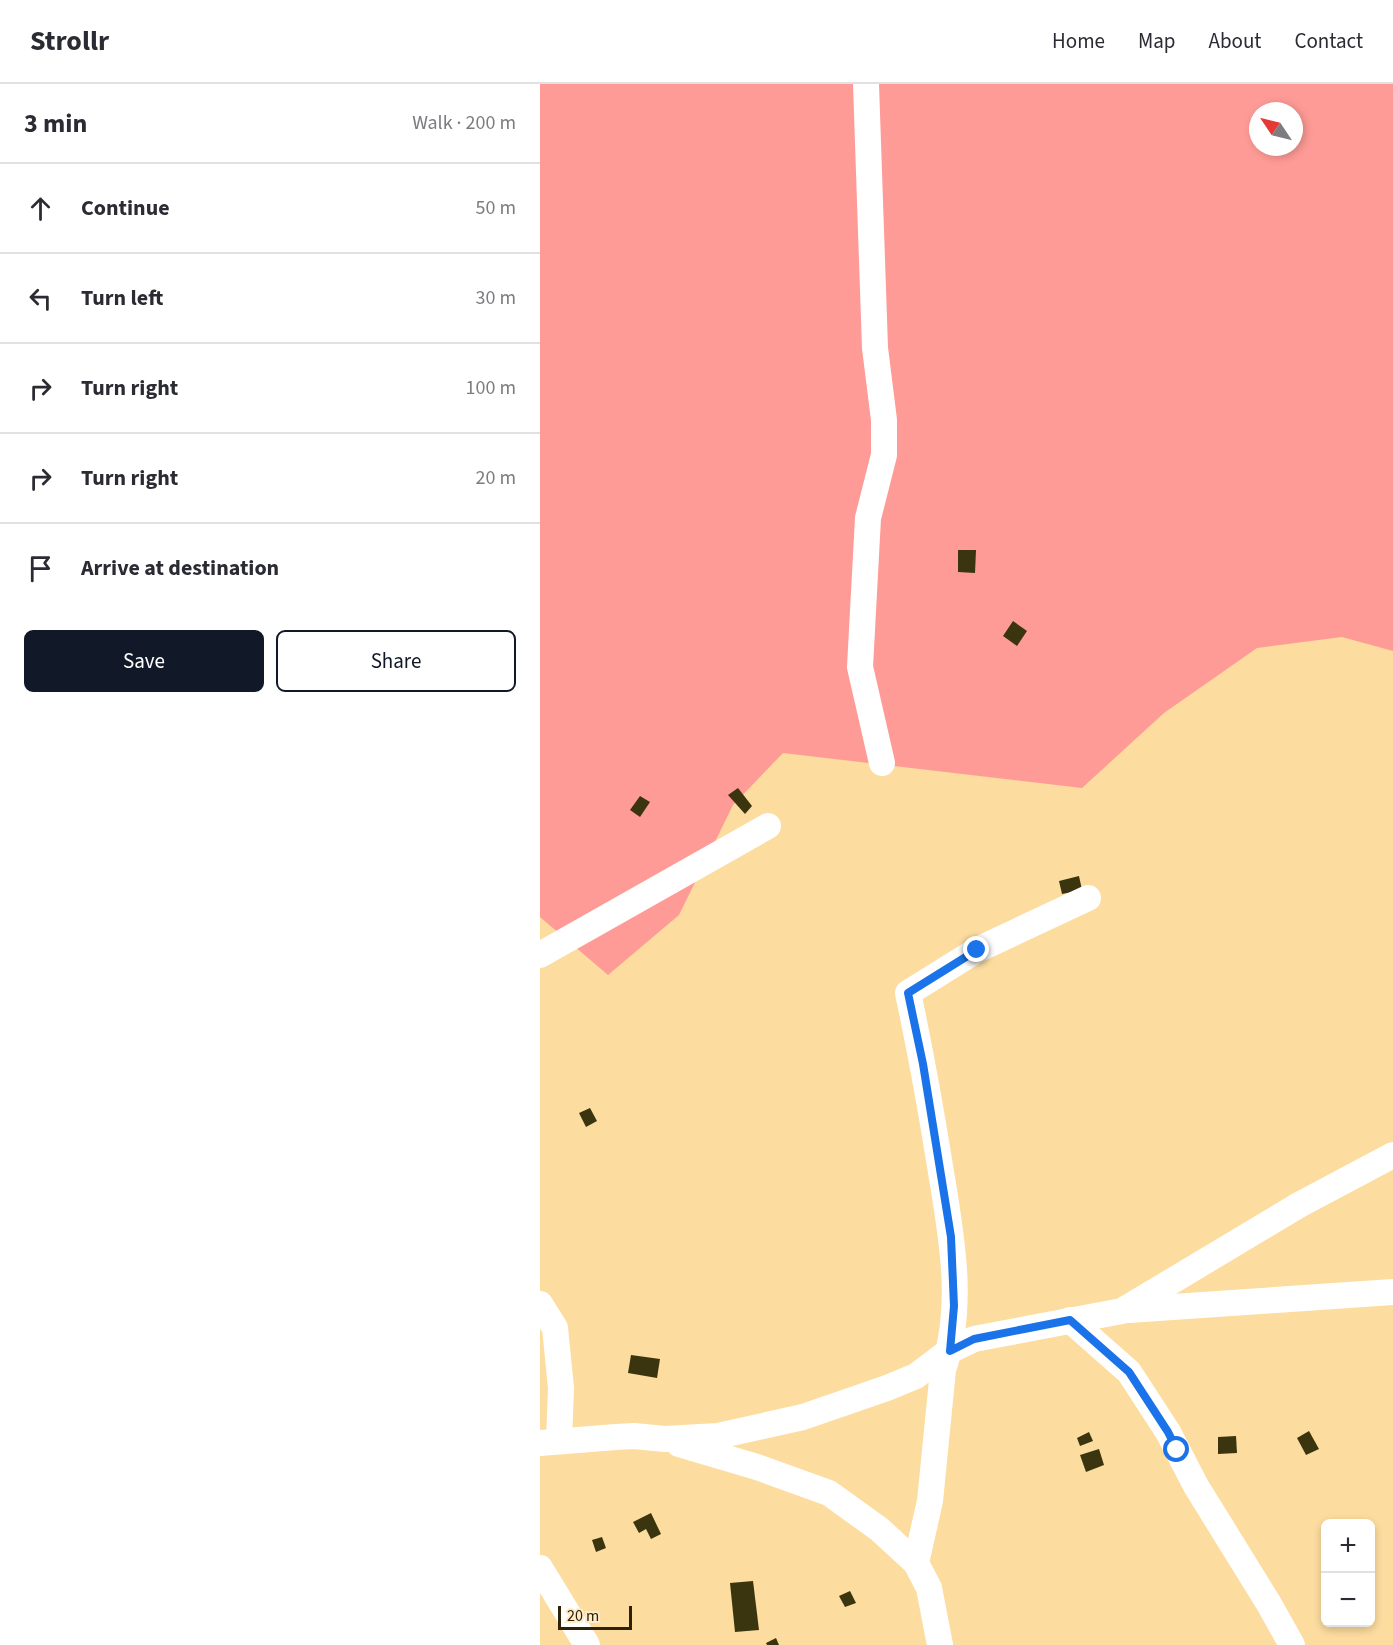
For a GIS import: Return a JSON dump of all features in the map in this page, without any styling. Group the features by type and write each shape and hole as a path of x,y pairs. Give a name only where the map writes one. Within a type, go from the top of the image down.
{"street":[{"path":"866,84 875,348 884,420 884,455 868,518 860,667 882,763"},
{"path":"540,955 768,826"},
{"path":"916,1563 930,1501 943,1370 950,1351 954,1306 951,1237 923,1064 908,993 977,950 1088,898"},
{"path":"1122,1311 1299,1206 1393,1155"},
{"path":"540,1304 555,1328 561,1388 549,1442 634,1436 664,1439 718,1436 803,1417 916,1376 950,1351 974,1339 1070,1320 1122,1311 1393,1292"},
{"path":"1070,1320 1129,1372 1168,1432 1196,1486 1292,1645"},
{"path":"664,1439 757,1467 828,1493 879,1529 916,1563 928,1588 940,1645"},
{"path":"540,1568 586,1645"}],"shaded area":[{"path":"540,84 1393,84 1393,651 1342,637 1257,648 1164,713 1082,788 783,753 733,805 679,915 608,975 540,917"}],"building":[{"path":"958,550 976,550 975,573 958,572"},
{"path":"1013,621 1027,631 1017,646 1003,636"},
{"path":"738,788 752,806 745,814 728,795"},
{"path":"640,796 650,802 640,817 630,810"},
{"path":"1079,876 1082,890 1062,894 1059,881"},
{"path":"590,1108 597,1121 586,1127 579,1113"},
{"path":"631,1355 660,1359 657,1378 628,1373"},
{"path":"1309,1431 1319,1449 1306,1455 1297,1438"},
{"path":"1089,1432 1093,1441 1080,1446 1077,1438"},
{"path":"1236,1436 1237,1453 1218,1454 1218,1437"},
{"path":"1099,1449 1104,1465 1086,1472 1080,1455"},
{"path":"651,1513 661,1534 651,1539 646,1529 639,1533 633,1522"},
{"path":"602,1537 606,1548 596,1552 592,1540"},
{"path":"753,1581 759,1630 735,1632 730,1583"},
{"path":"850,1591 856,1603 845,1607 839,1596"},
{"path":"776,1638 779,1645 767,1645 766,1643"}],"route":[{"path":"977,950 908,993 923,1064 951,1237 954,1306 950,1351 974,1339 1070,1320 1129,1372 1177,1450"}]}
